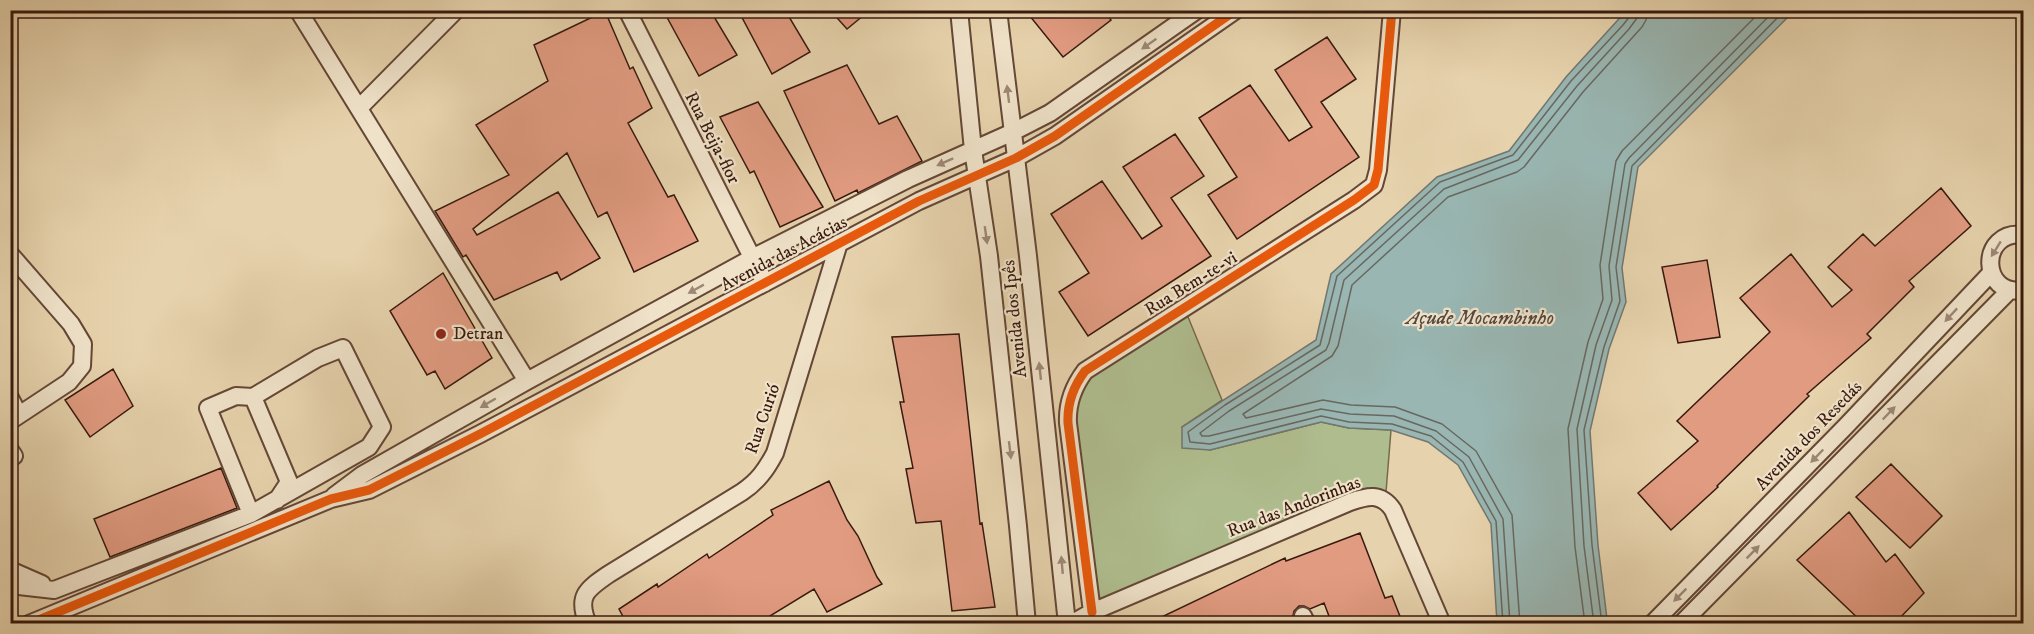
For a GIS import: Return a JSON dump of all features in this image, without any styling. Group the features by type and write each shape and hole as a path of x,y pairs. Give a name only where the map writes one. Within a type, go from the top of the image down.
{"street":[{"path":"298,10 527,381"},
{"path":"360,108 456,10"},
{"name":"Rua Beija-flor","path":"627,10 765,282"},
{"name":"Avenida dos Ipês","path":"959,10 973,150 989,256 1027,624"},
{"name":"Avenida dos Ipês","path":"998,10 1069,624"},
{"name":"Avenida das Acácias","path":"332,499 362,475 527,381 752,258 908,179 1050,113 1197,10"},
{"name":"Avenida das Acácias","path":"332,499 369,490 480,434 919,201 1016,158 1055,136 1236,10"},
{"name":"Rua Bem-te-vi","path":"1092,612 1068,423 1069,402 1078,380 1085,371 1354,201 1374,185 1378,170 1392,10"},
{"path":"1682,624 2017,290 1995,280 1989,264 1995,246 2002,239 2011,235 2024,235"},
{"name":"Rua Curió","path":"588,624 583,613 582,600 588,589 742,492 757,482 765,471 775,453 839,243"},
{"path":"10,254 71,324 83,344 82,366 69,382 15,418 10,398"},
{"name":"Avenida dos Resedás","path":"1652,624 1991,273"},
{"path":"10,585 54,590 251,514 369,447 382,427 344,348 318,358 253,397 236,396 208,408 251,514"},
{"path":"253,397 289,482 277,501"},
{"path":"10,450 14,456 10,458"},
{"name":"Rua das Andorinhas","path":"1092,612 1350,502 1376,496 1386,501 1393,510 1442,624"},
{"path":"29,624 332,499"},
{"path":"10,570 54,590"},
{"path":"1069,624 1092,612"}],"green space":[{"path":"1186,312 1222,400 1182,427 1210,450 1321,422 1349,428 1391,430 1386,492 1092,610 1073,400 1089,374"}],"water":[{"name":"Açude Mocambinho","path":"1627,10 1794,11 1638,167 1622,268 1626,302 1609,349 1590,431 1598,545 1607,619 1610,623 1497,623 1491,524 1458,465 1428,442 1391,430 1349,428 1321,422 1210,450 1182,448 1182,427 1316,340 1331,274 1437,177 1509,151 1566,77"}],"building":[{"path":"663,10 710,10 737,55 699,76"},
{"path":"738,10 785,10 810,52 772,74"},
{"path":"830,10 870,10 847,29"},
{"path":"1037,10 1104,10 1111,20 1063,57 1029,15"},
{"path":"605,11 630,69 633,67 652,108 628,123 668,197 674,195 698,241 634,272 607,212 598,217 567,153 473,229 477,235 558,192 600,258 561,280 557,272 494,300 466,255 463,257 435,211 509,175 476,125 548,81 534,45"},
{"path":"1327,37 1356,79 1321,102 1359,157 1237,239 1208,195 1237,177 1199,118 1250,85 1289,141 1312,127 1275,70"},
{"path":"847,65 879,124 897,116 922,161 858,193 857,190 835,201 784,91"},
{"path":"758,102 823,207 780,227 754,171 750,173 720,117"},
{"path":"1175,134 1204,176 1171,198 1211,256 1088,336 1059,292 1089,273 1051,214 1102,181 1142,239 1162,226 1123,167"},
{"path":"1941,188 1971,226 1909,281 1914,287 1867,334 1871,338 1807,394 1809,396 1718,487 1671,530 1638,493 1698,441 1677,421 1770,332 1740,298 1791,254 1832,307 1852,290 1828,267 1863,234 1875,246"},
{"path":"1707,260 1720,337 1678,343 1662,267"},
{"name":"Detran","path":"443,273 492,358 445,389 435,371 427,375 390,311"},
{"path":"959,334 980,524 982,523 995,607 952,611 941,521 916,523 906,469 913,468 900,402 904,402 892,337"},
{"path":"113,369 133,406 90,437 65,400"},
{"path":"1891,464 1942,516 1910,548 1856,497"},
{"path":"221,468 237,508 110,557 94,519"},
{"path":"829,481 847,520 858,536 882,584 827,612 814,589 757,624 627,624 619,609 657,584 658,587 707,554 709,558 773,515 771,510"},
{"path":"1849,512 1886,562 1895,554 1924,593 1894,624 1864,624 1797,560"},
{"path":"1360,533 1385,598 1392,596 1403,624 1332,624 1324,603 1310,609 1299,606 1293,616 1277,624 1147,624 1285,558 1286,561"}],"cycle path":[{"path":"29,624 331,499 369,490 480,434 919,201 1016,158 1055,136 1236,10"},
{"path":"1092,612 1068,423 1070,402 1077,383 1085,371 1374,185 1378,170 1392,10"}],"place":[{"name":"Detran","path":"441,334"}]}
